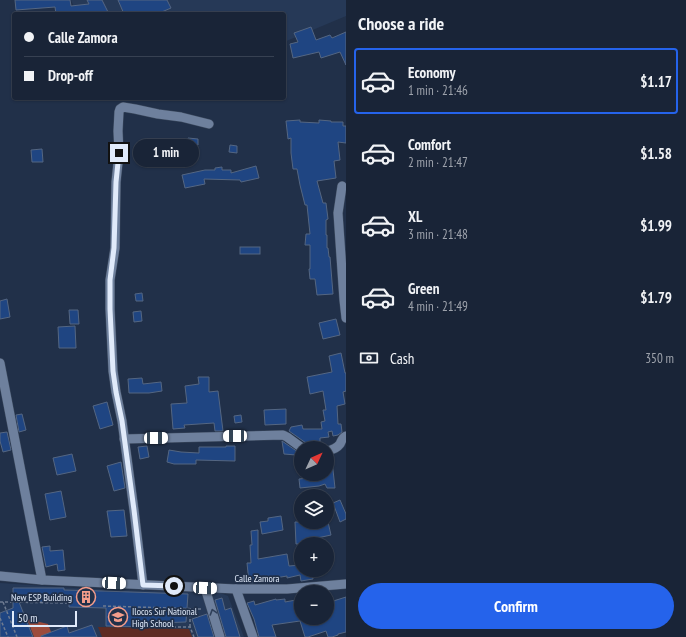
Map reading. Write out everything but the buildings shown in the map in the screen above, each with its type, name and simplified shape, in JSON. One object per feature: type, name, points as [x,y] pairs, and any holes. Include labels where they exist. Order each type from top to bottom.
[{"type":"street","points":[[143,585],[122,421],[113,371],[110,280],[114,248],[116,182],[119,153],[119,112],[123,107],[181,117],[209,124]]},
{"type":"street","points":[[342,186],[338,213],[346,318]]},
{"type":"street","points":[[0,362],[42,580]]},
{"type":"street","points":[[124,439],[283,436],[294,442]]},
{"type":"street","points":[[334,449],[340,445],[342,439],[346,436]]},
{"type":"street","name":"Calle Zamora","points":[[0,576],[42,580],[236,589],[287,589],[346,584]]},
{"type":"street","points":[[205,588],[220,637]]},
{"type":"street","points":[[236,589],[253,637]]},
{"type":"path","points":[[0,602],[68,603]]},
{"type":"path","points":[[3,602],[17,637]]},
{"type":"path","points":[[103,606],[212,610]]},
{"type":"path","points":[[190,608],[190,628],[194,637]]},
{"type":"path","points":[[0,618],[8,637]]},
{"type":"path","points":[[168,627],[190,628]]},
{"type":"shaded area","points":[[71,0],[346,0],[346,16],[286,41],[286,12],[76,12]]},
{"type":"shaded area","name":"Ilocos Sur National High School","points":[[0,583],[89,589],[220,593],[228,596],[244,637],[0,637]]},
{"type":"shaded area","points":[[27,619],[48,624],[53,637],[34,637]]},
{"type":"shaded area","points":[[98,627],[189,629],[192,637],[102,637]]},
{"type":"place","name":"New ESP Building","points":[[86,597]]},
{"type":"place","name":"Ilocos Sur National High School","points":[[118,617]]},
{"type":"route","points":[[119,153],[116,182],[114,248],[110,280],[113,371],[122,421],[143,585],[174,586]]}]
